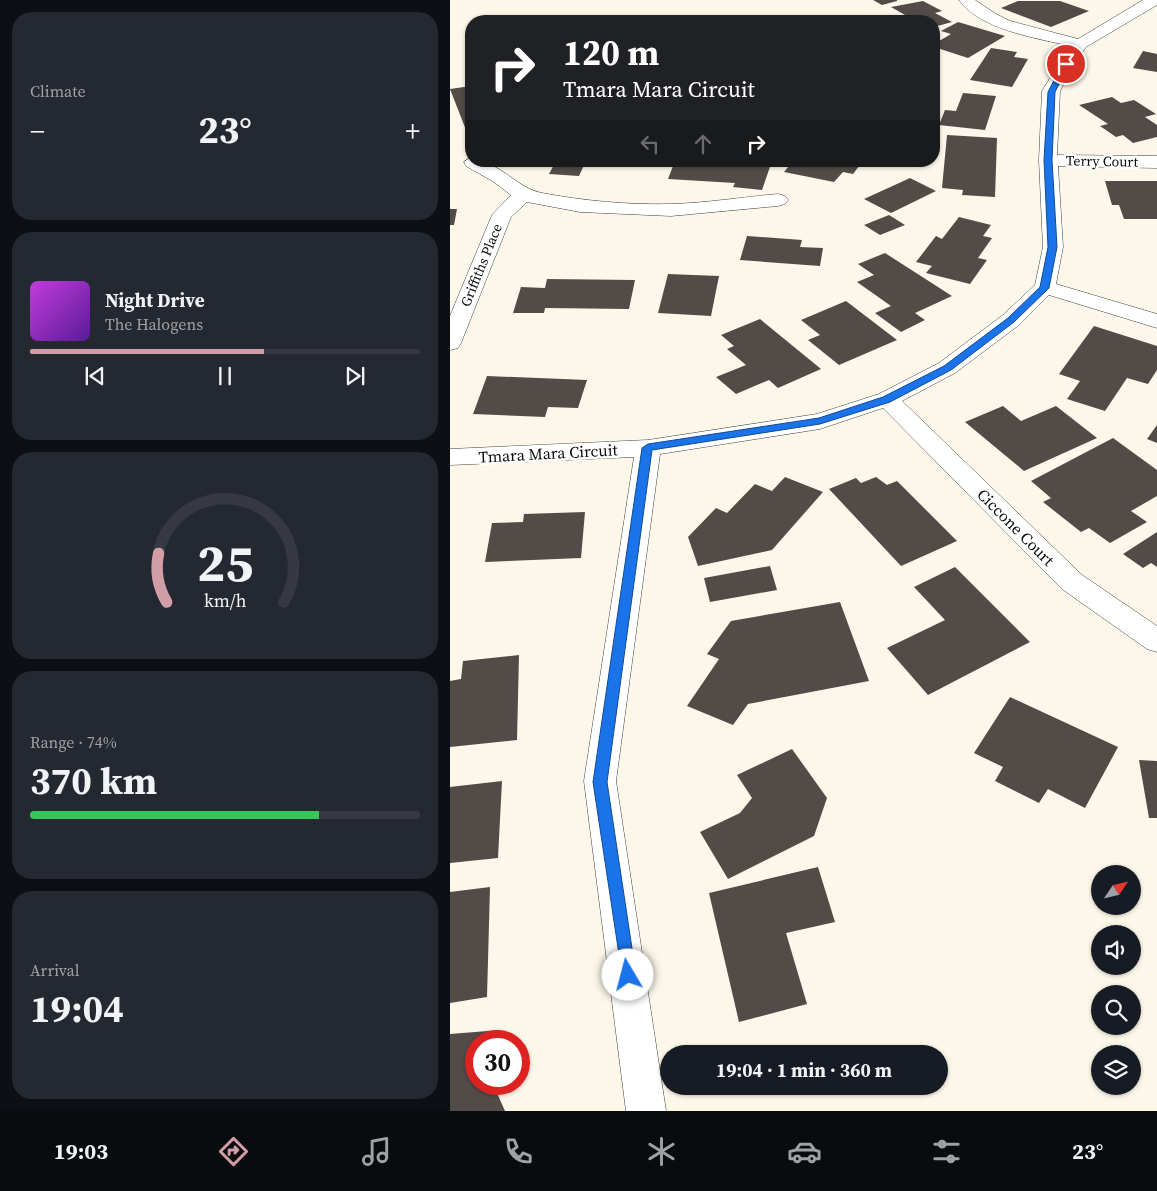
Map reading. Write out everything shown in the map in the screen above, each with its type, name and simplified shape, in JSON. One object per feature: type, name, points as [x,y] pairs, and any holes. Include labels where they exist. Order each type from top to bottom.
[{"type":"street","points":[[966,0],[995,20],[1080,44]]},
{"type":"street","points":[[1154,0],[1080,44],[1066,64],[1052,92],[1048,160],[1053,247],[1045,288],[1157,321]]},
{"type":"street","name":"Terry Court","points":[[1048,160],[1157,162]]},
{"type":"street","points":[[482,167],[501,178],[522,195],[580,206],[671,210],[778,200]]},
{"type":"street","name":"Griffiths Place","points":[[450,343],[502,215],[522,195]]},
{"type":"street","name":"Tmara Mara Circuit","points":[[450,458],[648,448],[820,421],[887,399],[948,368],[1011,320],[1045,288]]},
{"type":"street","name":"Ciccone Court","points":[[887,399],[1072,582],[1157,641]]},
{"type":"street","points":[[646,1111],[645,1092],[600,782],[648,448]]},
{"type":"building","points":[[873,0],[897,0],[897,1],[882,5]]},
{"type":"building","points":[[923,1],[942,11],[935,13],[939,15],[905,15],[891,7]]},
{"type":"building","points":[[1018,1],[1060,1],[1089,11],[1051,27],[1001,8]]},
{"type":"building","points":[[940,16],[952,22],[940,25]]},
{"type":"building","points":[[958,22],[1005,36],[968,58],[940,49],[940,40],[951,34],[941,31]]},
{"type":"building","points":[[991,48],[1017,52],[1014,57],[1028,59],[1012,87],[970,80]]},
{"type":"building","points":[[1143,51],[1157,54],[1157,72],[1133,68]]},
{"type":"building","points":[[465,87],[465,127],[450,89]]},
{"type":"building","points":[[963,93],[996,96],[985,130],[940,125],[945,110],[956,111]]},
{"type":"building","points":[[1112,97],[1121,103],[1134,100],[1156,114],[1145,117],[1157,125],[1157,137],[1133,143],[1123,135],[1116,137],[1100,126],[1108,124],[1079,105]]},
{"type":"building","points":[[947,135],[997,138],[995,197],[962,195],[963,190],[942,188]]},
{"type":"building","points":[[553,167],[583,167],[579,176],[549,174]]},
{"type":"building","points":[[673,167],[770,167],[762,190],[733,187],[735,183],[668,179]]},
{"type":"building","points":[[788,167],[858,167],[853,174],[843,172],[834,182],[784,172]]},
{"type":"building","points":[[910,178],[936,191],[891,213],[864,199]]},
{"type":"building","points":[[1105,181],[1157,181],[1157,219],[1124,219],[1119,205],[1112,205]]},
{"type":"building","points":[[450,209],[457,209],[454,225],[450,225]]},
{"type":"building","points":[[889,215],[905,225],[880,235],[864,225]]},
{"type":"building","points":[[959,217],[991,225],[983,236],[992,238],[978,258],[987,260],[970,284],[926,273],[932,266],[916,262],[936,236],[942,239]]},
{"type":"building","points":[[747,236],[802,240],[800,247],[823,248],[820,266],[740,260]]},
{"type":"building","points":[[885,253],[952,296],[915,313],[925,320],[901,332],[875,313],[891,306],[857,282],[874,275],[858,264]]},
{"type":"building","points":[[668,274],[719,276],[711,316],[658,313]]},
{"type":"building","points":[[547,279],[635,280],[629,309],[545,308],[544,313],[513,313],[521,287],[545,288]]},
{"type":"building","points":[[846,301],[897,340],[839,365],[808,340],[820,335],[801,320]]},
{"type":"building","points":[[760,319],[821,369],[778,388],[769,380],[736,394],[716,377],[746,365],[727,349],[734,346],[721,335]]},
{"type":"building","points":[[1094,326],[1157,346],[1157,370],[1148,384],[1127,378],[1105,411],[1067,399],[1080,381],[1059,374]]},
{"type":"building","points":[[487,376],[587,380],[578,408],[548,407],[545,417],[473,414]]},
{"type":"building","points":[[1003,406],[1021,421],[1056,406],[1097,438],[1024,471],[965,422]]},
{"type":"building","points":[[1157,425],[1157,443],[1147,439]]},
{"type":"building","points":[[1113,438],[1157,470],[1157,496],[1131,511],[1147,522],[1110,543],[1089,528],[1081,532],[1043,502],[1051,498],[1031,481]]},
{"type":"building","points":[[785,477],[823,492],[772,550],[698,566],[688,537],[716,508],[727,513],[755,484],[772,491]]},
{"type":"building","points":[[876,477],[887,485],[897,481],[957,541],[901,566],[829,489],[856,478],[861,483]]},
{"type":"building","points":[[585,512],[581,558],[485,562],[492,523],[523,522],[524,514]]},
{"type":"building","points":[[1157,532],[1157,567],[1151,563],[1143,568],[1123,554]]},
{"type":"building","points":[[770,566],[777,590],[710,602],[704,578]]},
{"type":"building","points":[[955,567],[1030,642],[928,695],[887,648],[945,620],[914,587]]},
{"type":"building","points":[[840,602],[869,681],[748,704],[733,725],[687,706],[719,659],[707,654],[731,621]]},
{"type":"building","points":[[519,655],[517,740],[450,747],[450,681],[461,679],[463,661]]},
{"type":"building","points":[[1010,697],[1118,747],[1085,808],[1048,789],[1039,803],[995,781],[1003,767],[974,753]]},
{"type":"building","points":[[792,749],[827,798],[814,836],[728,879],[700,832],[740,813],[752,798],[737,775]]},
{"type":"building","points":[[1139,760],[1157,761],[1157,818],[1149,818]]},
{"type":"building","points":[[502,781],[498,858],[450,863],[450,787]]},
{"type":"building","points":[[818,867],[835,922],[786,933],[807,1004],[739,1022],[709,893]]},
{"type":"building","points":[[490,887],[487,997],[450,1003],[450,892]]},
{"type":"building","points":[[465,1033],[465,1095],[498,1095],[505,1111],[450,1111],[450,1034]]},
{"type":"route","points":[[628,975],[600,782],[648,448],[820,421],[887,399],[948,368],[1011,320],[1045,288],[1053,247],[1048,160],[1052,92],[1066,64]]}]
